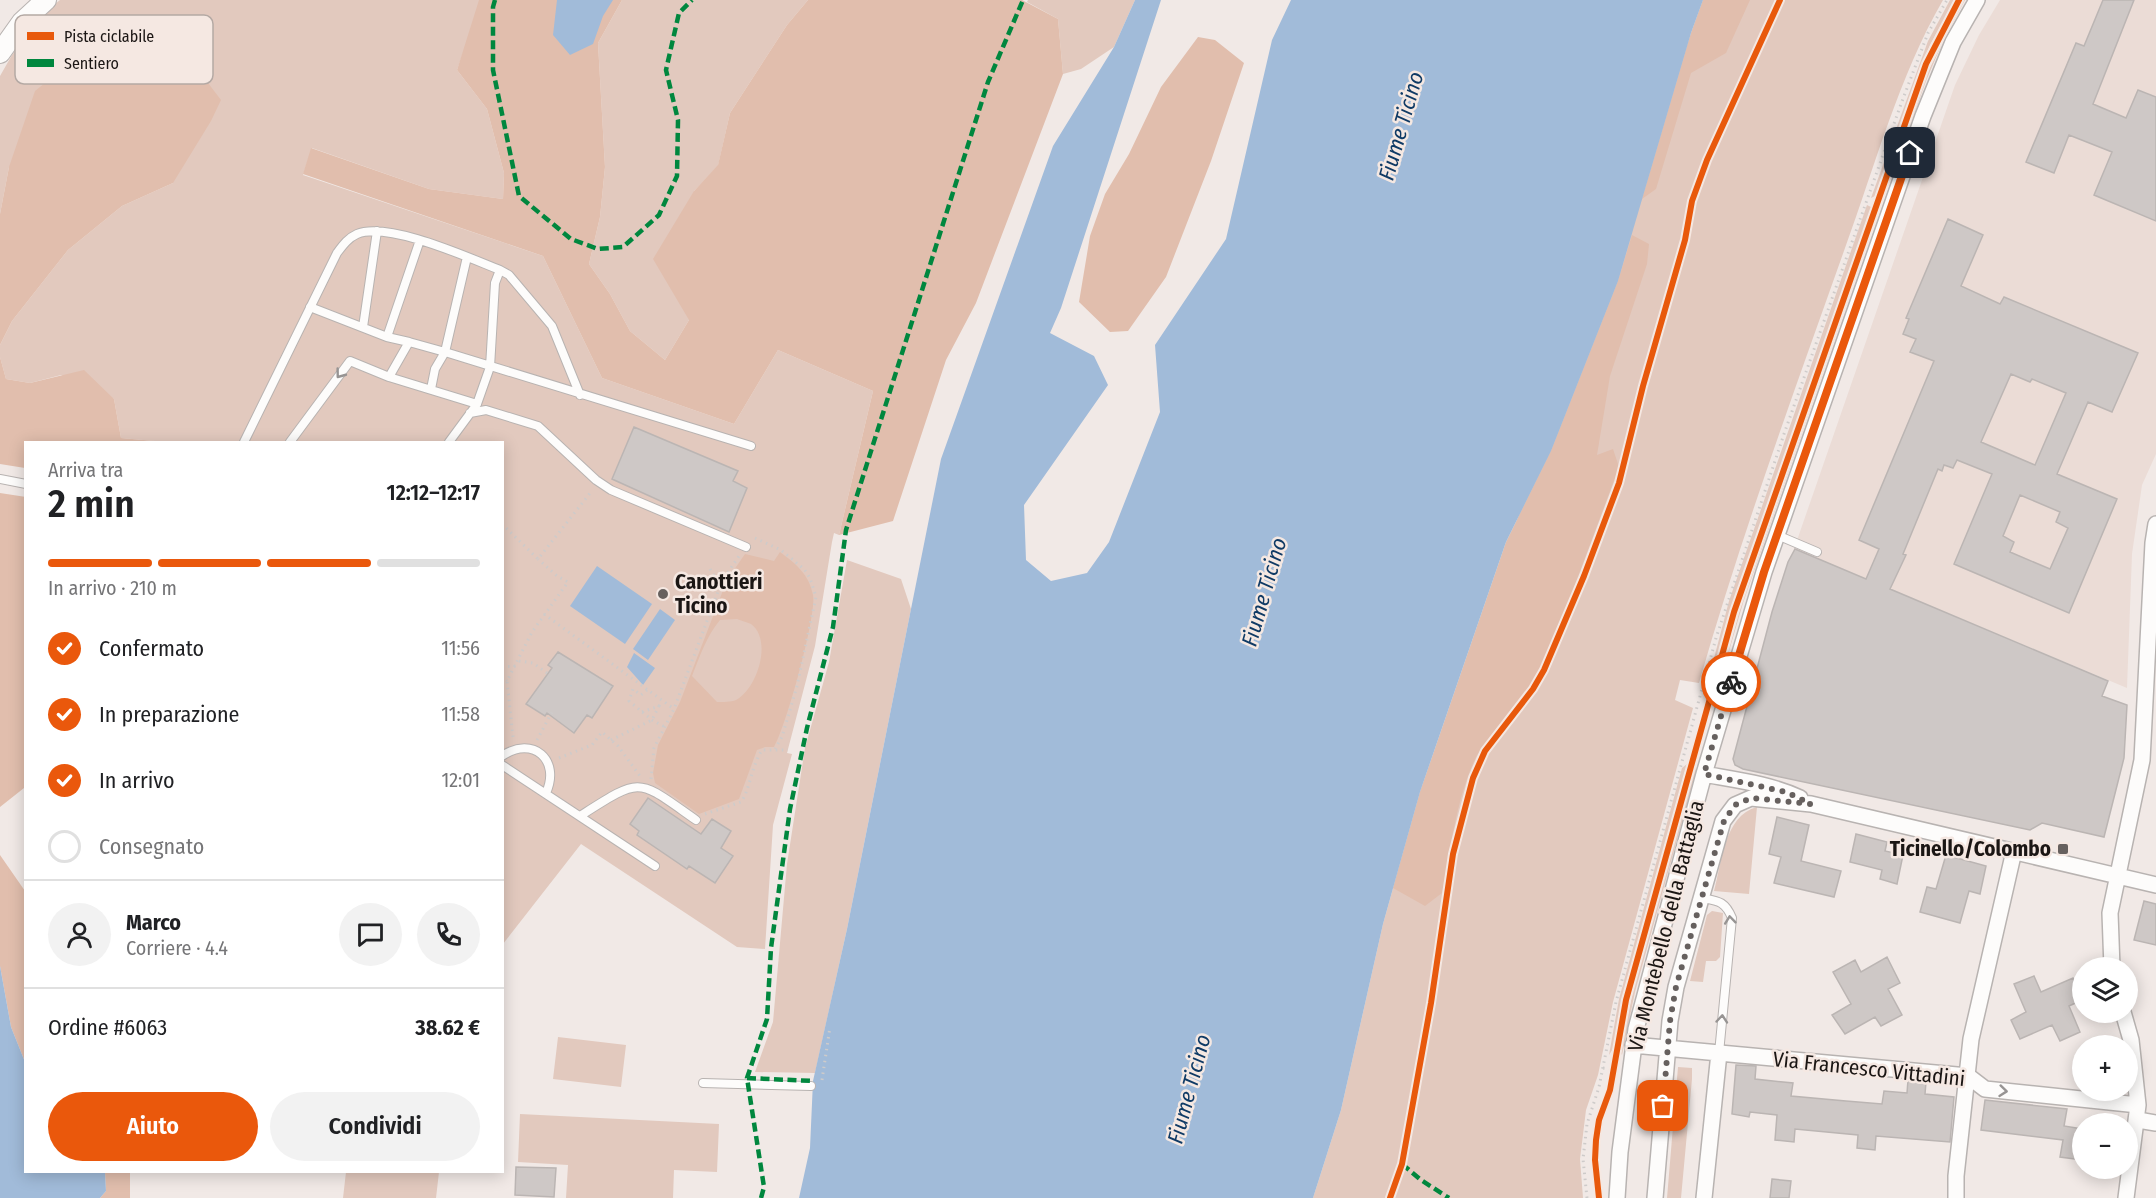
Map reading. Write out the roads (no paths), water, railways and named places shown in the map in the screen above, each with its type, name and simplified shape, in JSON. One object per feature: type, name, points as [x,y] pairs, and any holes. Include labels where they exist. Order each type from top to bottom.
[{"type":"street","points":[[30,15],[46,0]]},
{"type":"street","name":"Via Montebello della Battaglia","points":[[1617,1198],[1620,1152],[1633,1046],[1706,768],[1746,629],[1938,78],[1953,42],[1977,0]]},
{"type":"street","points":[[0,53],[15,32]]},
{"type":"street","points":[[2112,957],[2110,913],[2142,760],[2152,554],[2156,524]]},
{"type":"street","points":[[1706,768],[1786,792],[1811,804],[2156,885]]},
{"type":"street","name":"Via Montebello della Battaglia","points":[[1655,1198],[1667,1049],[1676,987],[1724,821],[1735,805],[1751,798],[1811,804]]},
{"type":"street","points":[[1956,1198],[1956,1176],[1971,1039],[2014,851]]},
{"type":"street","points":[[2126,1023],[2131,1040],[2138,1113]]},
{"type":"street","name":"Via Francesco Vittadini","points":[[1633,1046],[1968,1076],[1985,1089],[2138,1113],[2156,1123]]},
{"type":"street","name":"Via Montebello della Battaglia","points":[[1704,1198],[1719,1053]]},
{"type":"street","points":[[2127,1198],[2129,1179]]},
{"type":"lane","points":[[363,327],[377,231]]},
{"type":"lane","points":[[244,441],[337,252],[356,234],[377,231],[420,240],[509,275],[552,326],[580,395]]},
{"type":"lane","points":[[387,337],[420,240]]},
{"type":"lane","points":[[431,389],[435,369],[445,352],[467,257]]},
{"type":"lane","points":[[450,441],[477,404],[490,367],[495,283],[500,270]]},
{"type":"lane","points":[[309,308],[387,337],[445,352],[751,446]]},
{"type":"lane","points":[[389,377],[409,342]]},
{"type":"lane","points":[[291,441],[350,361],[389,377],[477,404]]},
{"type":"lane","points":[[470,413],[486,410],[538,426],[599,482],[611,490],[746,547]]},
{"type":"lane","points":[[0,479],[24,484]]},
{"type":"lane","points":[[1777,535],[1817,552]]},
{"type":"lane","points":[[504,755],[514,749],[535,750],[549,763],[552,772],[546,793]]},
{"type":"lane","points":[[504,766],[655,866]]},
{"type":"lane","points":[[580,816],[631,786],[649,788],[696,820]]},
{"type":"lane","name":"Via Montebello della Battaglia","points":[[1702,898],[1727,907],[1732,918],[1719,1053]]},
{"type":"lane","points":[[703,1083],[811,1086]]},
{"type":"water","points":[[557,0],[613,0],[603,16],[593,44],[570,55],[553,35]]},
{"type":"water","name":"Fiume Ticino","points":[[1135,0],[1161,0],[1061,308],[1050,333],[1094,356],[1108,385],[1024,505],[1026,560],[1051,581],[1087,573],[1109,542],[1160,412],[1155,345],[1226,239],[1272,40],[1291,0],[1703,0],[1691,33],[1618,281],[1551,451],[1506,542],[1420,792],[1383,924],[1341,1110],[1313,1198],[799,1198],[810,1148],[813,1081],[847,929],[941,459],[1053,146],[1114,47]]},
{"type":"water","points":[[597,566],[652,604],[625,644],[570,606]]},
{"type":"water","points":[[660,609],[675,620],[648,660],[633,649]]},
{"type":"water","points":[[634,653],[655,668],[643,685],[627,667]]},
{"type":"water","points":[[0,966],[11,1027],[24,1060],[24,1173],[105,1173],[106,1191],[100,1198],[0,1198]]},
{"type":"place","name":"Canottieri Ticino","points":[[663,594]]},
{"type":"place","name":"Ticinello/Colombo","points":[[2063,849]]}]
